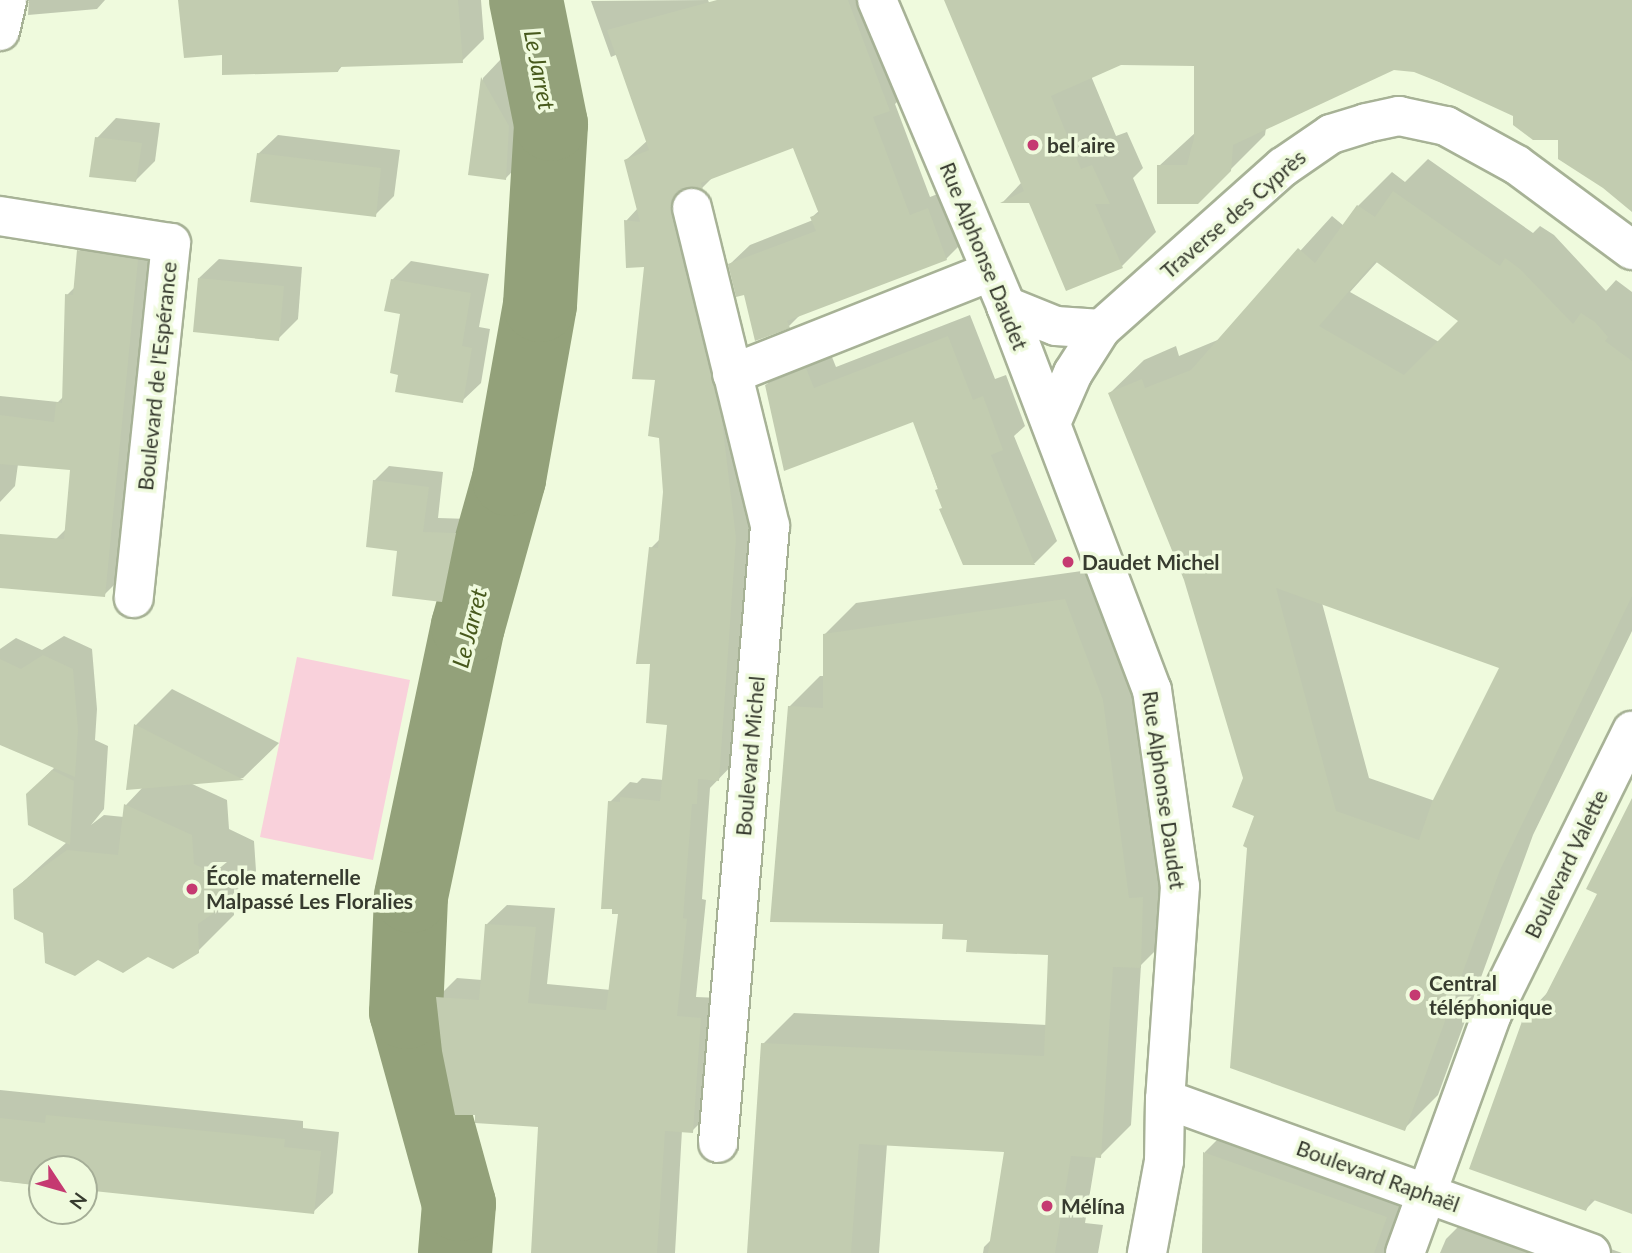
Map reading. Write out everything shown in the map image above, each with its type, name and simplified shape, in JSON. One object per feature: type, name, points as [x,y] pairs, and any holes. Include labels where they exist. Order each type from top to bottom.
[{"type":"street","points":[[0,31],[7,0]]},
{"type":"street","name":"Rue Alphonse Daudet","points":[[877,0],[1006,306],[1154,702],[1180,886],[1165,1099],[1164,1161],[1147,1253]]},
{"type":"street","name":"Traverse des Cyprès","points":[[1051,423],[1073,373],[1101,329],[1283,167],[1331,134],[1399,116],[1446,126],[1517,165],[1632,250]]},
{"type":"street","name":"Boulevard Michel","points":[[692,208],[770,526],[718,1143]]},
{"type":"street","name":"Boulevard de l'Espérance","points":[[0,216],[171,243],[134,598]]},
{"type":"street","points":[[732,374],[990,272]]},
{"type":"street","points":[[1006,306],[1056,326],[1101,329]]},
{"type":"street","name":"Boulevard Valette","points":[[1405,1253],[1492,1014],[1632,731]]},
{"type":"street","name":"Boulevard Raphaël","points":[[1165,1099],[1591,1253]]},
{"type":"shaded area","points":[[297,657],[410,680],[373,860],[260,837]]},
{"type":"building","points":[[178,0],[458,0],[463,63],[339,67],[338,72],[222,75],[222,55],[184,58]]},
{"type":"building","points":[[717,0],[848,0],[890,111],[873,117],[910,215],[928,208],[947,260],[787,321],[790,328],[755,341],[744,295],[736,297],[728,264],[816,231],[810,217],[819,214],[793,148],[701,183],[703,190],[686,187],[676,193],[671,201],[671,213],[722,421],[736,538],[719,781],[698,779],[697,804],[692,804],[683,918],[687,919],[677,1016],[701,1018],[693,1133],[665,1131],[657,1253],[531,1253],[538,1127],[475,1123],[475,1115],[455,1115],[442,1051],[436,997],[479,1000],[485,924],[536,927],[528,1003],[606,1010],[618,914],[612,914],[612,909],[601,909],[608,801],[620,802],[620,797],[660,801],[667,725],[646,723],[650,664],[636,664],[649,547],[658,548],[663,492],[659,438],[648,436],[655,380],[632,379],[644,267],[626,268],[624,220],[640,222],[624,160],[649,150],[607,30]]},
{"type":"building","points":[[944,0],[1632,0],[1632,212],[1603,188],[1558,159],[1558,140],[1533,140],[1513,125],[1513,116],[1414,72],[1394,70],[1233,145],[1231,171],[1198,204],[1157,204],[1157,165],[1187,165],[1194,138],[1194,66],[1121,65],[1051,96],[1081,169],[1092,165],[1110,204],[1095,204],[1123,268],[1066,291],[1029,203],[1000,203],[1024,191]]},
{"type":"building","points":[[481,77],[509,126],[506,180],[468,175]]},
{"type":"building","points":[[95,137],[142,143],[136,182],[89,177]]},
{"type":"building","points":[[257,153],[381,168],[376,217],[250,202]]},
{"type":"building","points":[[1393,191],[1500,266],[1505,258],[1520,269],[1573,324],[1581,313],[1595,322],[1608,337],[1605,341],[1632,361],[1632,596],[1500,870],[1405,1131],[1230,1068],[1247,848],[1243,846],[1254,816],[1232,807],[1243,778],[1184,580],[1108,393],[1142,379],[1145,388],[1191,370],[1298,248],[1315,263],[1357,205],[1375,217]],"holes":[[[1375,261],[1458,321],[1404,375],[1319,326]],[[1276,588],[1499,668],[1432,802],[1419,840],[1336,811]]]},
{"type":"building","points":[[77,250],[138,260],[105,597],[0,588],[0,534],[64,539],[70,470],[0,464],[0,415],[54,422],[56,402],[62,403],[65,294],[73,295]]},
{"type":"building","points":[[198,278],[284,286],[279,341],[193,332]]},
{"type":"building","points":[[391,279],[471,293],[462,346],[472,348],[463,403],[395,392],[398,375],[390,373],[400,314],[384,311]]},
{"type":"building","points":[[948,336],[973,400],[983,396],[1003,450],[991,455],[1035,565],[963,565],[939,509],[942,508],[935,490],[938,489],[913,422],[784,471],[765,385],[806,368],[814,388]]},
{"type":"building","points":[[373,480],[429,487],[423,532],[456,533],[442,602],[392,596],[397,551],[366,547]]},
{"type":"building","points":[[1065,599],[1103,700],[1129,898],[1143,897],[1141,968],[1113,967],[1101,1158],[1071,1156],[1055,1253],[988,1253],[1004,1152],[859,1144],[851,1253],[747,1253],[761,1043],[1044,1056],[1048,955],[966,952],[967,940],[942,939],[943,924],[770,922],[788,706],[823,708],[823,634]]},
{"type":"building","points":[[43,655],[73,669],[78,730],[75,777],[0,745],[0,659],[21,669]]},
{"type":"building","points":[[134,724],[244,780],[126,790]]},
{"type":"building","points":[[52,770],[74,781],[70,845],[28,825],[26,794]]},
{"type":"building","points":[[1632,798],[1632,1214],[1591,1199],[1586,1211],[1469,1169],[1525,1013],[1535,1016],[1597,894],[1586,889]]},
{"type":"building","points":[[124,804],[192,835],[194,864],[219,876],[221,908],[198,924],[199,953],[173,969],[148,957],[123,973],[98,960],[75,976],[45,963],[43,933],[14,919],[13,889],[67,850],[118,855]]},
{"type":"building","points":[[46,1115],[285,1139],[284,1147],[321,1151],[314,1214],[98,1191],[98,1155],[28,1155],[28,1184],[0,1181],[0,1118],[45,1123]]},
{"type":"building","points":[[1203,1152],[1387,1217],[1374,1253],[1202,1253]]},
{"type":"waterway","name":"Le Jarret","points":[[455,1253],[459,1204],[406,1012],[411,896],[468,626],[509,479],[540,305],[551,124],[526,0]]},
{"type":"place","name":"bel aire","points":[[1033,145]]},
{"type":"place","name":"Daudet Michel","points":[[1068,562]]},
{"type":"place","name":"École maternelle Malpassé Les Floralies","points":[[192,889]]},
{"type":"place","name":"Central téléphonique","points":[[1415,995]]},
{"type":"place","name":"Mélína","points":[[1047,1206]]}]
